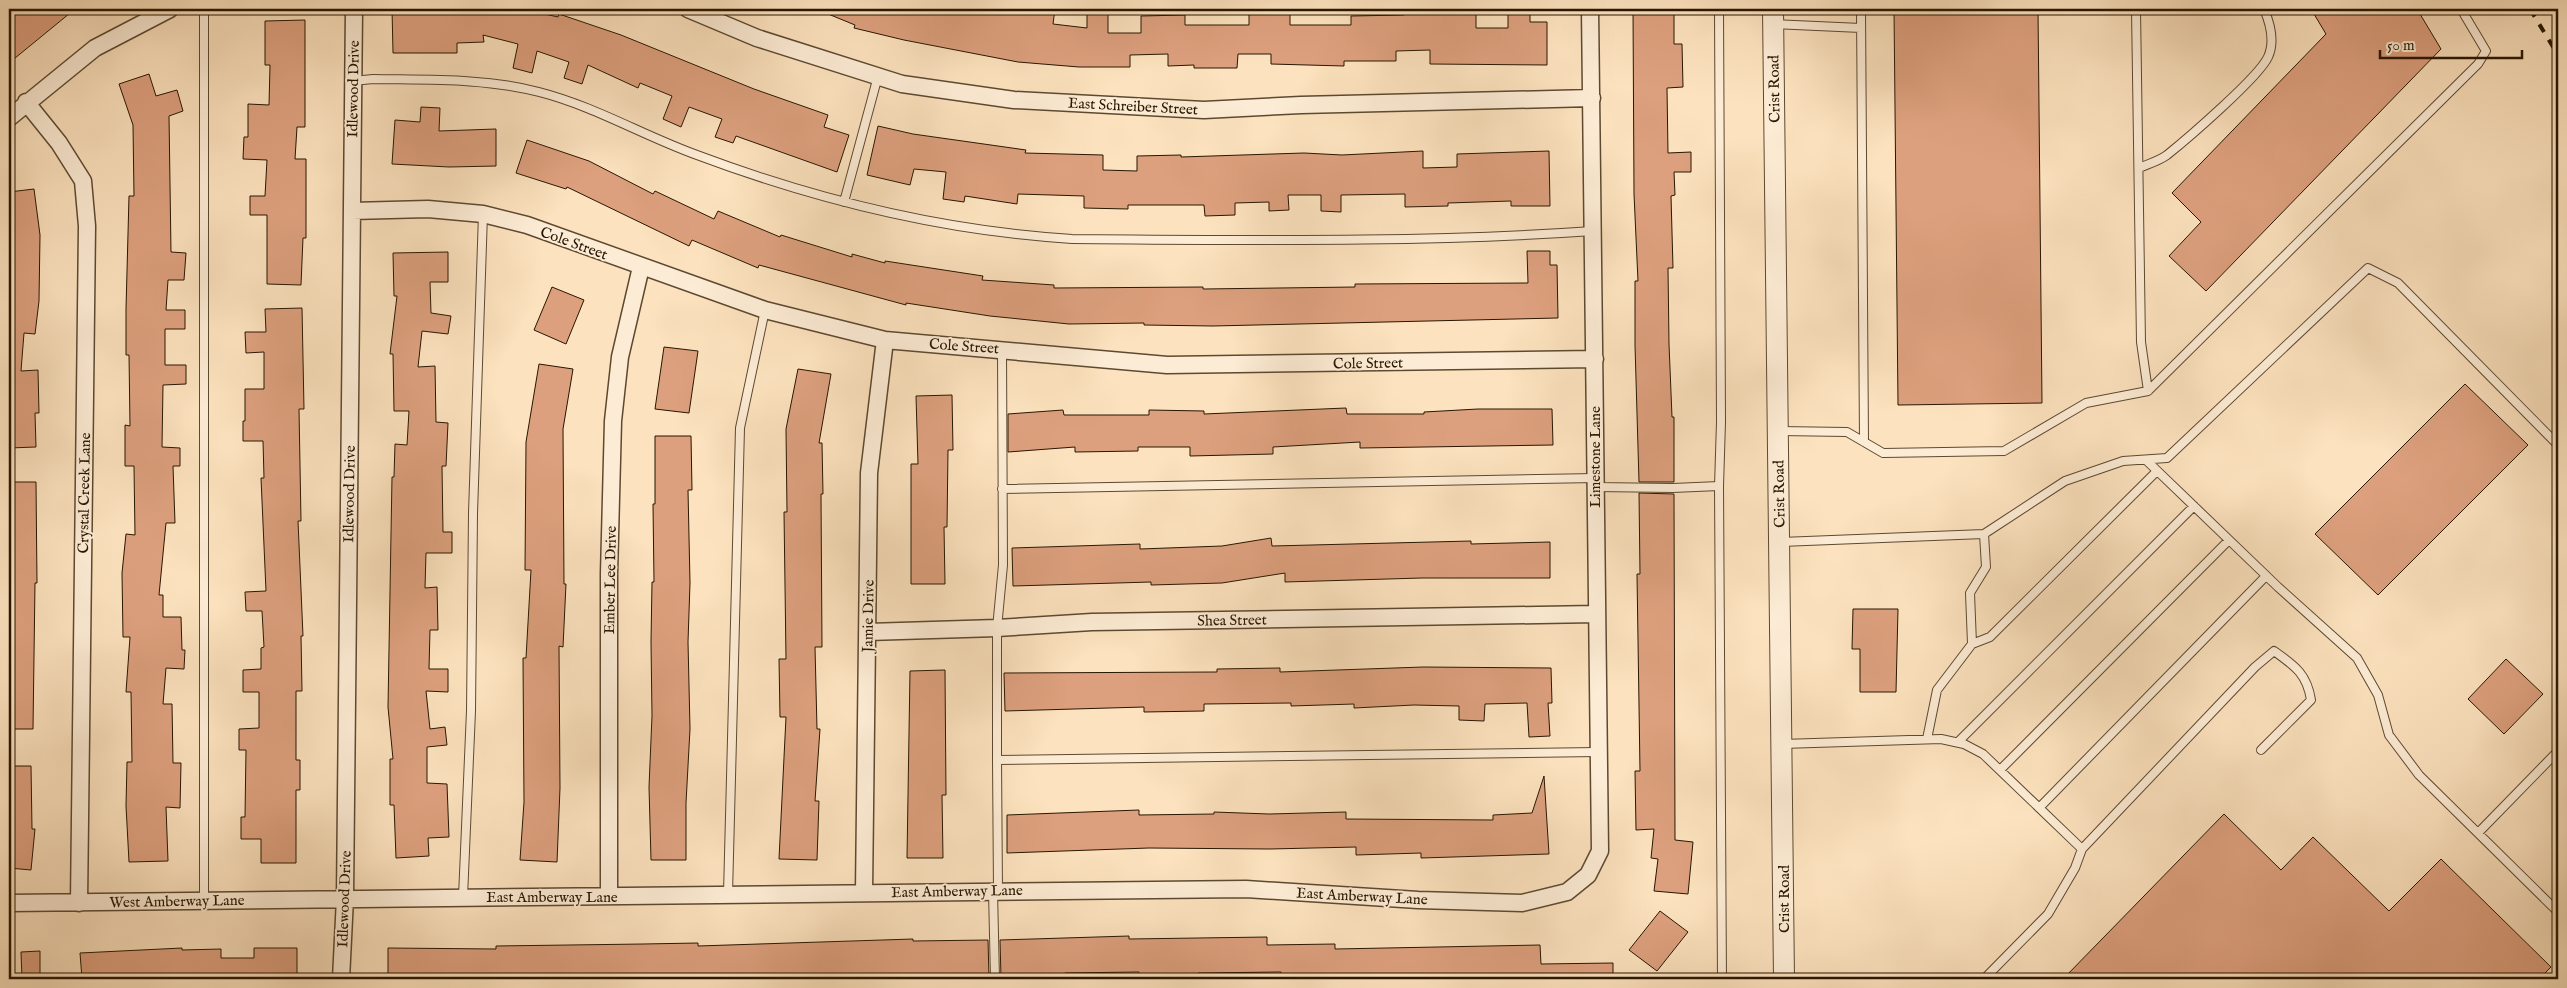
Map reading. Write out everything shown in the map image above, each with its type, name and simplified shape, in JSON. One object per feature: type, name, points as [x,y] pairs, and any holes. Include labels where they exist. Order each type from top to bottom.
[{"type":"street","points":[[9,118],[26,102],[95,48],[170,9]]},
{"type":"street","name":"Idlewood Drive","points":[[341,979],[345,898],[354,9]]},
{"type":"street","name":"East Schreiber Street","points":[[688,9],[757,38],[902,84],[1014,100],[1204,110],[1301,105],[1592,98]]},
{"type":"street","name":"Limestone Lane","points":[[1567,892],[1588,875],[1600,851],[1597,752],[1595,359],[1590,9]]},
{"type":"street","name":"Crist Road","points":[[1773,16],[1784,979]]},
{"type":"street","name":"Crystal Creek Lane","points":[[26,102],[59,144],[83,180],[86,226],[79,903]]},
{"type":"street","name":"Cole Street","points":[[352,211],[428,209],[483,214],[527,225],[765,310],[885,340],[1002,349],[1167,366],[1595,359]]},
{"type":"street","name":"Ember Lee Drive","points":[[609,896],[609,574],[613,422],[620,357],[641,267]]},
{"type":"street","name":"Jamie Drive","points":[[864,892],[869,473],[885,340]]},
{"type":"street","name":"Shea Street","points":[[868,632],[997,628],[1092,622],[1596,614]]},
{"type":"street","name":"East Amberway Lane","points":[[345,898],[1246,888],[1409,899],[1522,903],[1567,892]]},
{"type":"street","name":"West Amberway Lane","points":[[9,903],[345,898]]},
{"type":"lane","points":[[204,9],[204,901]]},
{"type":"lane","points":[[1719,9],[1722,979]]},
{"type":"lane","points":[[1861,9],[1864,442]]},
{"type":"lane","points":[[2136,9],[2141,342],[2148,391]]},
{"type":"lane","points":[[2139,168],[2165,157],[2250,80],[2268,57],[2271,41],[2270,22],[2264,9]]},
{"type":"lane","points":[[1778,431],[1847,432],[1883,453],[2004,451],[2086,403],[2148,391],[2478,64],[2486,51],[2461,9]]},
{"type":"lane","points":[[1773,16],[1861,28]]},
{"type":"lane","points":[[844,202],[878,76]]},
{"type":"lane","points":[[353,81],[382,79],[486,83],[540,92],[695,155],[782,186],[874,210],[1018,235],[1072,239],[1360,239],[1523,236],[1593,231]]},
{"type":"lane","points":[[463,897],[471,711],[473,513],[483,214]]},
{"type":"lane","points":[[1780,542],[1984,534],[2065,481],[2123,461],[2168,458],[2368,268],[2398,283],[2558,445]]},
{"type":"lane","points":[[728,894],[740,428],[765,310]]},
{"type":"lane","points":[[995,979],[997,628],[1002,565],[1002,349]]},
{"type":"lane","points":[[2146,460],[2266,576],[2357,658],[2378,695],[2389,734],[2419,775],[2558,912]]},
{"type":"lane","points":[[1928,739],[1937,690],[1972,644],[1990,637],[2158,471]]},
{"type":"lane","points":[[1002,488],[1596,482],[1673,488],[1719,486]]},
{"type":"lane","points":[[1958,742],[2194,506]]},
{"type":"lane","points":[[1972,644],[1970,593],[1986,567],[1984,534]]},
{"type":"lane","points":[[2000,770],[2229,540]]},
{"type":"lane","points":[[2040,808],[2266,576]]},
{"type":"lane","points":[[1984,979],[2048,914],[2075,868],[2082,849],[2242,681],[2274,651],[2294,666],[2308,682],[2311,700],[2262,750]]},
{"type":"lane","points":[[1782,744],[1941,738],[1958,742],[1983,754],[2082,849]]},
{"type":"lane","points":[[2478,833],[2558,751]]},
{"type":"lane","points":[[997,760],[1597,752]]},
{"type":"building","points":[[14,9],[75,9],[9,63],[9,13]]},
{"type":"building","points":[[392,9],[523,9],[558,17],[559,14],[621,35],[754,89],[828,115],[824,127],[849,135],[837,172],[736,136],[733,143],[715,137],[722,119],[689,107],[681,127],[663,119],[672,96],[640,83],[638,88],[588,65],[582,84],[564,78],[569,62],[537,51],[532,73],[513,68],[518,44],[483,35],[484,42],[457,43],[457,53],[393,53]]},
{"type":"building","points":[[816,9],[1013,9],[1035,12],[1036,9],[1055,9],[1053,24],[1087,28],[1087,9],[1108,9],[1108,33],[1141,33],[1141,16],[1185,15],[1185,25],[1249,25],[1249,14],[1273,14],[1273,9],[1290,9],[1290,25],[1351,25],[1351,16],[1404,15],[1404,12],[1476,9],[1476,28],[1508,28],[1508,9],[1530,9],[1530,22],[1547,22],[1547,65],[1430,64],[1430,50],[1396,51],[1396,61],[1344,61],[1344,66],[1271,64],[1271,54],[1238,54],[1237,68],[1194,68],[1194,65],[1168,66],[1168,54],[1130,55],[1130,67],[1079,67],[1018,62],[904,40],[854,28],[855,25]]},
{"type":"building","points":[[1633,9],[1674,9],[1674,44],[1682,44],[1683,87],[1667,88],[1668,153],[1691,152],[1691,172],[1674,172],[1675,195],[1671,196],[1673,268],[1668,268],[1669,344],[1672,417],[1674,417],[1674,482],[1639,482],[1635,345],[1635,281],[1638,281],[1634,194]]},
{"type":"building","points":[[1894,9],[2038,9],[2042,403],[1898,405]]},
{"type":"building","points":[[2311,9],[2417,9],[2441,49],[2206,291],[2169,256],[2201,222],[2172,193],[2326,34]]},
{"type":"building","points":[[305,20],[305,127],[297,127],[295,159],[306,159],[306,238],[303,238],[301,285],[267,284],[267,215],[250,215],[250,196],[265,196],[267,160],[243,159],[244,137],[248,137],[248,104],[269,105],[270,65],[265,65],[265,21]]},
{"type":"building","points":[[149,74],[156,96],[177,90],[183,111],[169,116],[171,252],[186,253],[184,280],[168,280],[166,310],[185,310],[185,329],[165,329],[165,365],[186,365],[186,384],[163,385],[162,447],[180,448],[180,466],[173,466],[175,523],[166,523],[159,595],[163,595],[163,617],[181,617],[182,650],[185,650],[184,669],[166,668],[163,704],[172,704],[173,763],[181,763],[180,808],[166,807],[168,861],[129,862],[126,806],[127,762],[132,762],[131,692],[126,692],[130,637],[123,637],[122,573],[126,534],[135,535],[134,466],[125,466],[125,425],[130,426],[129,355],[126,355],[129,196],[134,196],[133,125],[119,84]]},
{"type":"building","points":[[421,107],[440,108],[439,131],[496,129],[496,166],[449,167],[392,164],[395,120],[420,122]]},
{"type":"building","points":[[878,126],[913,134],[1026,150],[1025,153],[1103,155],[1103,170],[1137,171],[1137,156],[1181,155],[1181,157],[1304,153],[1342,155],[1423,151],[1423,168],[1457,167],[1457,154],[1549,151],[1550,206],[1511,206],[1511,201],[1448,203],[1448,206],[1405,207],[1405,194],[1341,195],[1341,212],[1321,211],[1321,195],[1288,195],[1289,210],[1269,211],[1269,202],[1235,203],[1235,215],[1205,216],[1204,205],[1128,205],[1128,209],[1084,208],[1084,196],[1018,194],[1017,204],[965,196],[964,202],[943,199],[946,172],[914,169],[910,185],[867,175]]},
{"type":"building","points":[[527,140],[589,161],[653,194],[655,191],[714,219],[718,211],[780,237],[781,235],[852,257],[852,254],[885,263],[885,261],[983,276],[982,280],[1054,285],[1054,288],[1203,287],[1203,289],[1355,287],[1355,284],[1528,283],[1527,251],[1550,251],[1550,265],[1557,265],[1558,318],[1213,326],[1144,325],[1144,323],[1069,324],[990,316],[906,303],[906,305],[759,265],[758,268],[692,240],[689,246],[567,187],[566,189],[516,173]]},
{"type":"building","points":[[34,189],[40,235],[39,301],[35,334],[24,333],[21,371],[38,370],[39,413],[35,413],[36,447],[9,448],[9,192]]},
{"type":"building","points":[[448,252],[448,282],[430,282],[431,313],[451,316],[448,334],[422,331],[418,367],[435,366],[436,422],[448,423],[446,466],[442,466],[443,532],[452,532],[452,553],[426,553],[425,588],[437,587],[438,630],[430,630],[429,669],[448,669],[448,692],[426,691],[430,729],[445,727],[447,745],[427,747],[427,783],[447,784],[449,837],[428,838],[429,856],[396,858],[394,805],[390,805],[390,759],[393,759],[388,707],[392,477],[394,477],[395,444],[407,445],[409,411],[394,411],[393,354],[390,354],[397,296],[394,296],[393,253]]},
{"type":"building","points":[[552,287],[584,300],[566,344],[534,330]]},
{"type":"building","points":[[302,308],[304,409],[299,409],[301,521],[298,521],[303,636],[301,636],[302,691],[296,691],[296,760],[300,760],[300,790],[296,790],[296,863],[261,863],[261,839],[241,839],[241,817],[245,817],[246,750],[239,750],[239,729],[259,728],[259,692],[243,692],[243,670],[261,669],[261,648],[264,647],[262,611],[246,611],[245,592],[266,591],[261,478],[264,478],[263,441],[243,441],[245,389],[264,389],[264,352],[246,353],[245,332],[266,332],[265,309]]},
{"type":"building","points":[[664,347],[698,351],[689,413],[655,409]]},
{"type":"building","points":[[539,364],[573,369],[563,429],[564,584],[566,584],[563,647],[559,646],[560,788],[557,862],[520,860],[524,802],[523,658],[526,658],[531,570],[525,570],[526,442]]},
{"type":"building","points":[[798,369],[831,374],[819,443],[822,443],[823,494],[821,494],[822,647],[815,647],[817,729],[820,729],[815,801],[819,801],[817,860],[779,859],[786,717],[780,717],[779,659],[786,659],[784,512],[787,512],[786,429]]},
{"type":"building","points":[[2465,384],[2528,445],[2378,595],[2315,534]]},
{"type":"building","points":[[952,395],[953,450],[948,450],[947,527],[944,527],[945,584],[911,584],[911,464],[918,464],[916,396]]},
{"type":"building","points":[[1346,408],[1347,414],[1424,414],[1424,412],[1478,409],[1552,409],[1553,445],[1360,448],[1360,442],[1273,447],[1273,454],[1190,456],[1190,447],[1138,447],[1138,451],[1075,452],[1075,447],[1008,452],[1008,414],[1063,410],[1064,415],[1149,415],[1149,410],[1204,411],[1204,414]]},
{"type":"building","points":[[655,436],[691,436],[692,490],[688,490],[690,729],[686,803],[686,860],[651,860],[649,787],[652,716],[651,642],[652,582],[654,582],[653,504],[655,504]]},
{"type":"building","points":[[9,482],[36,482],[37,583],[35,583],[33,729],[9,729]]},
{"type":"building","points":[[1639,493],[1674,494],[1675,840],[1693,842],[1688,894],[1654,891],[1658,859],[1651,858],[1654,829],[1636,830],[1635,771],[1640,771],[1637,574],[1640,574]]},
{"type":"building","points":[[1271,538],[1272,546],[1471,541],[1471,544],[1550,542],[1550,578],[1422,578],[1285,582],[1285,573],[1222,583],[1151,585],[1151,582],[1013,586],[1012,548],[1140,544],[1140,549],[1222,546]]},
{"type":"building","points":[[1853,609],[1898,609],[1896,692],[1860,692],[1860,649],[1852,649]]},
{"type":"building","points":[[2506,659],[2543,694],[2504,734],[2468,699]]},
{"type":"building","points":[[1423,667],[1551,668],[1552,703],[1548,703],[1550,736],[1529,737],[1527,703],[1485,704],[1484,721],[1459,720],[1459,706],[1414,705],[1354,708],[1354,704],[1291,706],[1291,703],[1204,704],[1204,711],[1144,712],[1144,707],[1005,711],[1004,673],[1217,672],[1217,669],[1280,668],[1280,672]]},
{"type":"building","points":[[945,670],[946,795],[942,795],[943,858],[907,858],[910,671]]},
{"type":"building","points":[[9,766],[31,766],[32,829],[35,829],[31,870],[9,868]]},
{"type":"building","points":[[1544,776],[1549,854],[1421,858],[1421,853],[1356,855],[1356,847],[1270,849],[1149,848],[1007,853],[1007,815],[1139,810],[1139,815],[1214,814],[1214,812],[1269,814],[1346,812],[1346,819],[1493,820],[1493,815],[1532,813]]},
{"type":"building","points":[[2224,814],[2281,870],[2313,837],[2389,911],[2441,859],[2551,967],[2539,979],[2063,979]]},
{"type":"building","points":[[1660,911],[1688,932],[1657,971],[1629,950]]},
{"type":"building","points":[[1129,936],[1129,939],[1267,937],[1267,945],[1335,944],[1335,949],[1540,945],[1541,964],[1613,963],[1613,979],[1281,979],[1281,972],[1198,973],[1198,977],[1138,977],[1139,972],[1065,973],[1065,978],[1001,978],[1000,940]]},
{"type":"building","points":[[913,939],[913,941],[988,940],[989,978],[923,979],[923,974],[841,975],[841,979],[388,979],[388,948],[496,949],[496,946],[698,943],[698,946]]},
{"type":"building","points":[[182,948],[182,950],[221,949],[221,958],[254,958],[254,948],[297,948],[297,979],[82,979],[80,953]]},
{"type":"building","points":[[40,951],[40,979],[22,979],[21,952]]},
{"type":"railway","points":[[2530,9],[2558,55]]}]
